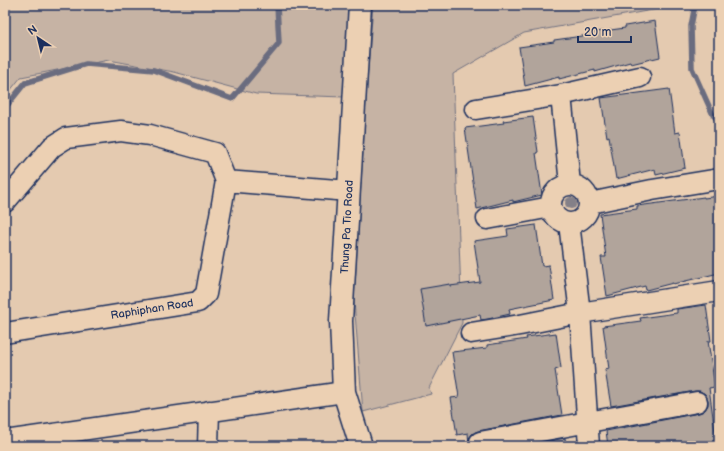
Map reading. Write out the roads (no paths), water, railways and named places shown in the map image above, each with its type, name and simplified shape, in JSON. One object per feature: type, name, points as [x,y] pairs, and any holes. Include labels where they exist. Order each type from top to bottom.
[{"type":"street","name":"Thung Pa Tio Road","points":[[360,5],[341,321],[344,392],[361,446]]},
{"type":"street","points":[[476,109],[561,95],[640,77]]},
{"type":"street","points":[[561,95],[570,184]]},
{"type":"street","name":"Raphiphan Road","points":[[5,202],[52,147],[66,138],[121,131],[150,135],[216,153],[226,181],[206,294],[198,302],[5,332]]},
{"type":"street","points":[[590,203],[652,190],[719,179]]},
{"type":"street","points":[[226,181],[349,190]]},
{"type":"street","points":[[570,184],[577,185],[583,189],[587,194],[590,203],[587,213],[583,218],[577,222],[569,223],[564,222],[554,213],[551,207],[551,200],[558,189],[570,184]]},
{"type":"street","points":[[487,219],[551,207]]},
{"type":"street","points":[[569,223],[580,313],[589,446]]},
{"type":"street","points":[[471,333],[580,313],[719,291]]},
{"type":"street","points":[[5,441],[344,392]]},
{"type":"street","points":[[480,442],[697,402]]},
{"type":"street","points":[[208,446],[209,411]]},
{"type":"waterway","points":[[5,108],[25,83],[86,64],[154,70],[232,99],[279,43],[277,5]]},
{"type":"waterway","points":[[695,5],[691,26],[692,68],[713,115],[719,121]]}]
